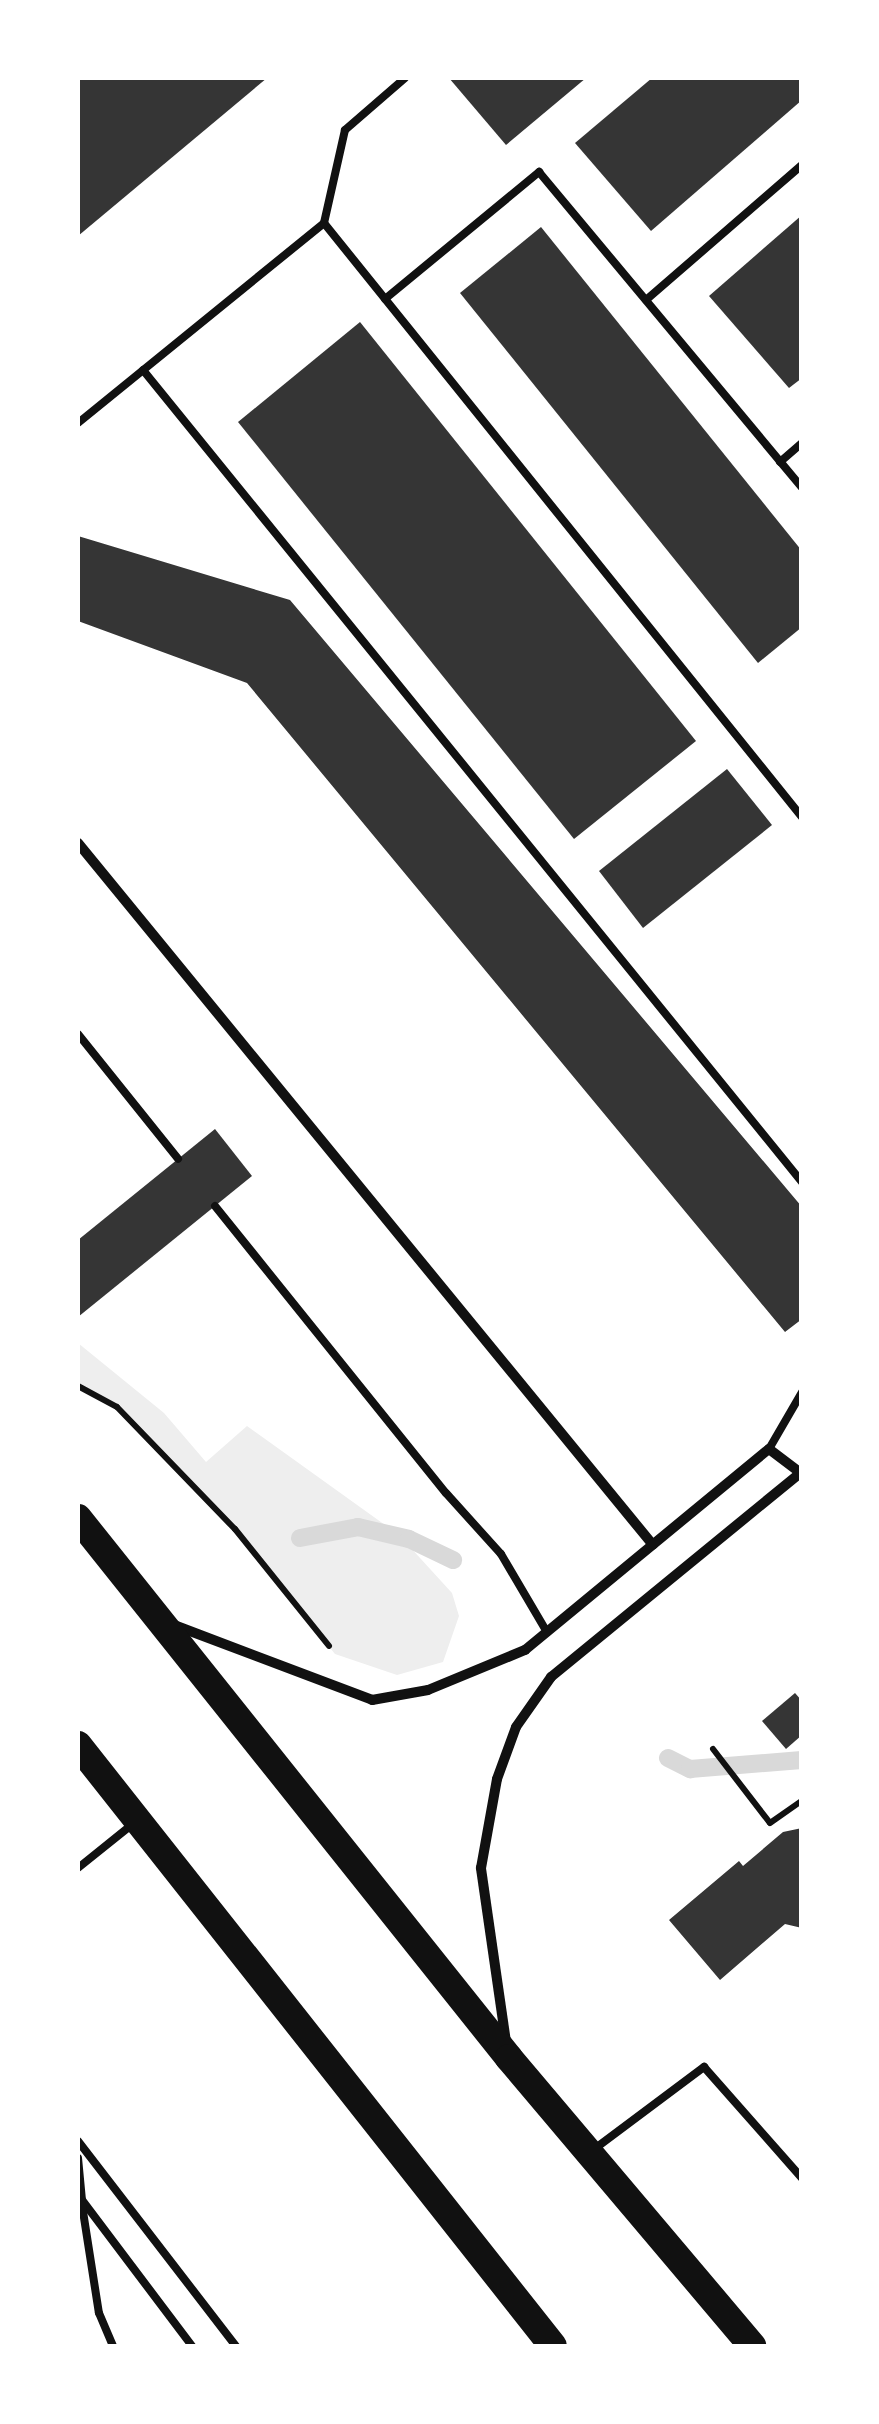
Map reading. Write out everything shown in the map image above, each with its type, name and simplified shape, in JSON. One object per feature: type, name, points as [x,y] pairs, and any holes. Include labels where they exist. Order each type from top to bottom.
[{"type":"highway","points":[[78,1518],[509,2058],[752,2346]]},
{"type":"highway","points":[[78,1744],[553,2346]]},
{"type":"street","points":[[78,843],[653,1545]]},
{"type":"street","points":[[159,1619],[372,1700],[428,1690],[483,1671],[526,1650],[770,1450],[801,1474],[551,1677],[516,1727],[497,1780],[481,1868],[509,2058]]},
{"type":"lane","points":[[78,424],[324,223],[344,130],[405,78]]},
{"type":"lane","points":[[646,300],[802,165]]},
{"type":"lane","points":[[385,299],[539,172],[802,488]]},
{"type":"lane","points":[[324,223],[802,818]]},
{"type":"lane","points":[[143,370],[802,1182]]},
{"type":"lane","points":[[780,462],[802,444]]},
{"type":"lane","points":[[78,1034],[178,1159]]},
{"type":"lane","points":[[215,1206],[446,1493],[501,1554],[547,1632]]},
{"type":"lane","points":[[770,1450],[802,1392]]},
{"type":"lane","points":[[78,1868],[137,1821]]},
{"type":"lane","points":[[589,2152],[704,2067],[802,2178]]},
{"type":"lane","points":[[78,2141],[236,2346]]},
{"type":"lane","points":[[78,2158],[99,2313],[113,2346]]},
{"type":"lane","points":[[82,2200],[192,2346]]},
{"type":"path","points":[[78,1386],[117,1408],[235,1530],[372,1700]]},
{"type":"path","points":[[712,1749],[770,1823],[802,1800]]},
{"type":"shaded area","points":[[78,1343],[164,1413],[206,1462],[247,1426],[399,1535],[452,1593],[459,1616],[443,1662],[397,1675],[335,1654],[235,1529],[117,1407],[78,1386]]},
{"type":"building","points":[[78,78],[267,78],[78,236]]},
{"type":"building","points":[[449,78],[586,78],[506,145]]},
{"type":"building","points":[[652,78],[802,78],[802,100],[651,231],[575,143]]},
{"type":"building","points":[[802,215],[802,378],[789,388],[709,296]]},
{"type":"building","points":[[541,227],[802,551],[802,627],[758,663],[460,293]]},
{"type":"building","points":[[360,322],[696,741],[574,839],[238,422]]},
{"type":"building","points":[[78,536],[290,600],[802,1207],[802,1319],[785,1332],[247,683],[78,621]]},
{"type":"building","points":[[727,769],[772,825],[643,928],[599,871]]},
{"type":"building","points":[[215,1129],[252,1176],[78,1317],[78,1240]]},
{"type":"building","points":[[795,1693],[802,1701],[802,1735],[786,1749],[762,1721]]},
{"type":"building","points":[[802,1828],[802,1928],[785,1924],[720,1980],[669,1920],[739,1861],[743,1866],[783,1832]]},
{"type":"waterway","points":[[300,1538],[358,1527],[409,1539],[453,1560]]},
{"type":"waterway","points":[[668,1758],[690,1769],[802,1760]]}]
